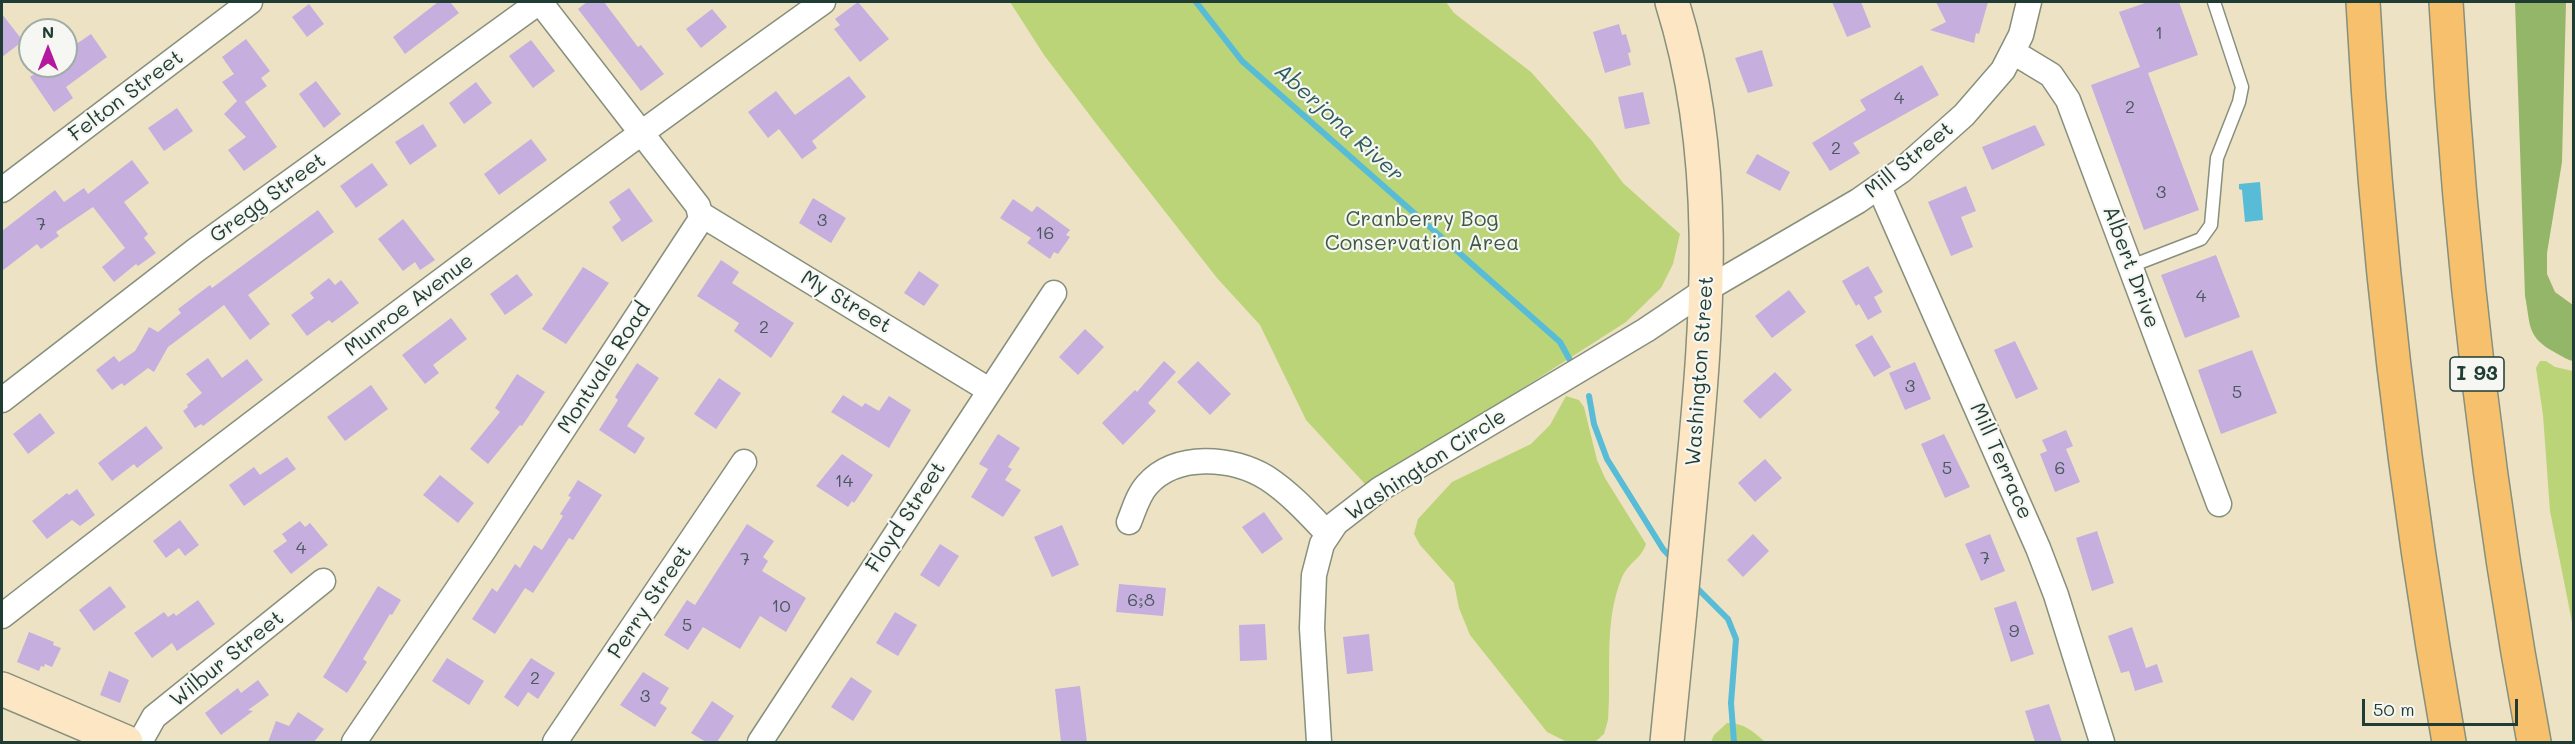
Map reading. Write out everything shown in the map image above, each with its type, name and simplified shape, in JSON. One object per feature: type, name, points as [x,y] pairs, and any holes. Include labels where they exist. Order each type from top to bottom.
[{"type":"highway","points":[[2363,2],[2372,154],[2394,370],[2413,521],[2449,742]]},
{"type":"highway","name":"I 93","points":[[2446,2],[2461,218],[2477,371],[2505,575],[2534,742]]},
{"type":"main road","name":"Washington Street","points":[[1667,742],[1701,382],[1707,289],[1706,204],[1700,132],[1684,47],[1672,2]]},
{"type":"main road","points":[[2,689],[126,742]]},
{"type":"street","name":"Felton Street","points":[[2,190],[250,2]]},
{"type":"street","points":[[540,2],[699,206],[702,215]]},
{"type":"street","name":"Gregg Street","points":[[2,400],[196,250],[540,2]]},
{"type":"street","name":"Munroe Avenue","points":[[2,616],[216,449],[640,132],[823,2]]},
{"type":"street","name":"Mill Street","points":[[1707,289],[1879,187],[1901,171],[1964,115],[1990,86],[2013,52],[2021,35],[2029,2]]},
{"type":"street","name":"Albert Drive","points":[[2013,52],[2051,75],[2068,100],[2219,504]]},
{"type":"street","name":"Mill Terrace","points":[[1879,187],[2038,548],[2056,595],[2102,742]]},
{"type":"street","name":"My Street","points":[[702,215],[989,390]]},
{"type":"street","name":"Montvale Road","points":[[354,742],[590,390],[702,215]]},
{"type":"street","name":"Washington Circle","points":[[1319,742],[1312,598],[1315,564],[1328,534],[1346,513],[1380,489],[1646,330],[1707,289]]},
{"type":"street","name":"Floyd Street","points":[[760,742],[1054,293]]},
{"type":"street","points":[[1129,522],[1143,491],[1154,479],[1190,463],[1209,461],[1239,466],[1265,477],[1306,510],[1328,534]]},
{"type":"street","name":"Perry Street","points":[[555,742],[744,462]]},
{"type":"street","name":"Wilbur Street","points":[[140,742],[154,717],[323,581]]},
{"type":"lane","points":[[2131,266],[2202,239],[2211,225],[2217,158],[2239,102],[2242,87],[2214,2]]},
{"type":"green space","name":"Cranberry Bog Conservation Area","points":[[1010,2],[1446,2],[1454,13],[1531,72],[1592,141],[1623,183],[1680,234],[1673,264],[1661,288],[1626,322],[1459,429],[1365,484],[1306,420],[1260,325],[1217,278],[1098,126],[1044,55]]},
{"type":"green space","points":[[2515,2],[2566,2],[2562,162],[2547,253],[2547,274],[2555,292],[2573,305],[2573,361],[2539,342],[2532,330],[2525,296]]},
{"type":"green space","points":[[2540,361],[2573,371],[2573,627],[2550,511],[2543,415],[2536,368]]},
{"type":"green space","points":[[1566,396],[1579,400],[1584,407],[1597,460],[1605,478],[1646,544],[1622,577],[1616,594],[1610,630],[1608,720],[1604,734],[1596,741],[1565,741],[1547,732],[1470,635],[1459,608],[1454,583],[1420,545],[1414,534],[1418,519],[1452,482],[1531,444],[1550,425]]},
{"type":"green space","points":[[1727,723],[1748,728],[1765,742],[1711,742],[1714,735]]},
{"type":"water","points":[[2260,182],[2263,220],[2245,222],[2242,190],[2239,189],[2239,184]]},
{"type":"building","points":[[438,2],[450,2],[459,13],[405,54],[393,37]]},
{"type":"building","points":[[587,2],[604,2],[638,47],[641,45],[664,74],[641,91],[578,9]]},
{"type":"building","points":[[858,2],[889,39],[860,62],[834,29],[840,25],[835,19]]},
{"type":"building","points":[[1832,2],[1861,2],[1871,27],[1847,37]]},
{"type":"building","points":[[1936,2],[1988,2],[1979,34],[1976,33],[1974,43],[1930,30],[1946,22]]},
{"type":"building","points":[[2148,2],[2179,2],[2198,55],[2148,73],[2199,210],[2144,230],[2091,85],[2140,67],[2119,12]]},
{"type":"building","points":[[309,4],[324,24],[307,37],[292,17]]},
{"type":"building","points":[[712,9],[727,27],[701,48],[686,29]]},
{"type":"building","points":[[2,14],[18,35],[18,45],[2,57]]},
{"type":"building","points":[[1619,24],[1622,35],[1626,34],[1631,52],[1628,53],[1631,65],[1605,73],[1593,32]]},
{"type":"building","points":[[91,34],[107,57],[66,87],[73,98],[54,112],[31,78],[78,78],[78,43]]},
{"type":"building","points":[[246,39],[270,71],[261,78],[267,86],[245,102],[277,147],[244,171],[228,150],[246,137],[224,114],[237,101],[222,82],[234,74],[222,57]]},
{"type":"building","points":[[531,40],[555,71],[533,88],[509,56]]},
{"type":"building","points":[[1762,50],[1773,86],[1748,93],[1735,58]]},
{"type":"building","points":[[1922,65],[1939,95],[1853,143],[1860,153],[1830,171],[1812,143],[1866,110],[1860,100]]},
{"type":"building","points":[[849,76],[866,97],[812,141],[817,148],[802,159],[779,129],[768,138],[748,112],[776,91],[795,115]]},
{"type":"building","points":[[316,81],[341,114],[324,128],[299,94]]},
{"type":"building","points":[[476,82],[492,103],[464,124],[449,103]]},
{"type":"building","points":[[1643,92],[1650,124],[1625,129],[1618,97]]},
{"type":"building","points":[[177,108],[193,131],[164,151],[148,128]]},
{"type":"building","points":[[423,124],[437,146],[410,165],[395,142]]},
{"type":"building","points":[[2035,125],[2045,145],[1992,170],[1982,147]]},
{"type":"building","points":[[531,139],[547,160],[499,195],[484,174]]},
{"type":"building","points":[[1757,154],[1790,172],[1780,191],[1746,173]]},
{"type":"building","points":[[132,160],[149,183],[124,202],[148,234],[144,238],[156,253],[138,266],[136,264],[114,282],[102,267],[125,248],[93,207],[56,232],[59,236],[41,249],[37,244],[2,271],[2,231],[55,190],[64,202],[84,188],[88,194]]},
{"type":"building","points":[[372,163],[388,185],[356,208],[340,186]]},
{"type":"building","points":[[1966,186],[1976,211],[1961,217],[1973,247],[1951,256],[1928,202]]},
{"type":"building","points":[[629,188],[653,221],[622,242],[612,227],[621,220],[609,202]]},
{"type":"building","points":[[813,198],[846,218],[831,243],[799,223]]},
{"type":"building","points":[[1013,199],[1032,212],[1037,206],[1070,230],[1066,235],[1070,237],[1058,254],[1054,252],[1050,259],[1027,243],[1031,238],[1000,218]]},
{"type":"building","points":[[318,210],[334,232],[248,295],[270,324],[250,340],[224,305],[168,347],[154,372],[148,368],[124,386],[122,383],[112,390],[96,370],[114,356],[119,362],[135,351],[149,327],[158,332],[181,313],[178,309],[210,285],[212,288]]},
{"type":"building","points":[[403,219],[435,260],[420,270],[415,262],[403,271],[378,239]]},
{"type":"building","points":[[2216,255],[2240,317],[2185,338],[2161,275]]},
{"type":"building","points":[[721,260],[739,272],[732,283],[794,323],[771,358],[734,331],[739,323],[697,296]]},
{"type":"building","points":[[1868,266],[1883,292],[1874,297],[1882,312],[1868,320],[1859,304],[1856,306],[1842,281]]},
{"type":"building","points":[[583,267],[609,283],[566,344],[542,329]]},
{"type":"building","points":[[919,271],[939,285],[924,306],[904,293]]},
{"type":"building","points":[[517,274],[533,295],[505,315],[490,294]]},
{"type":"building","points":[[329,278],[335,285],[341,280],[359,303],[332,323],[329,320],[307,336],[291,315],[314,298],[310,293]]},
{"type":"building","points":[[1789,290],[1806,312],[1772,338],[1755,316]]},
{"type":"building","points":[[451,318],[467,339],[433,365],[439,373],[425,384],[402,355]]},
{"type":"building","points":[[1085,329],[1104,347],[1078,375],[1059,357]]},
{"type":"building","points":[[1872,335],[1891,367],[1874,377],[1855,345]]},
{"type":"building","points":[[2015,341],[2038,389],[2016,399],[1994,350]]},
{"type":"building","points":[[2252,350],[2277,413],[2221,434],[2198,370]]},
{"type":"building","points":[[208,358],[222,378],[247,359],[263,380],[203,426],[201,424],[195,428],[183,411],[202,393],[186,374]]},
{"type":"building","points":[[1164,361],[1176,372],[1148,403],[1156,411],[1123,445],[1102,423],[1135,390],[1137,392]]},
{"type":"building","points":[[1198,361],[1231,394],[1210,415],[1177,382]]},
{"type":"building","points":[[1915,362],[1931,399],[1905,410],[1889,373]]},
{"type":"building","points":[[637,363],[659,378],[627,426],[645,438],[635,454],[599,430],[618,400],[615,397]]},
{"type":"building","points":[[1775,372],[1792,390],[1760,419],[1743,401]]},
{"type":"building","points":[[517,374],[545,392],[522,426],[520,425],[488,464],[470,449],[500,412],[495,408]]},
{"type":"building","points":[[719,378],[741,393],[716,429],[694,414]]},
{"type":"building","points":[[371,385],[388,409],[345,441],[327,417]]},
{"type":"building","points":[[843,395],[862,407],[865,403],[879,411],[889,396],[911,410],[889,448],[831,412]]},
{"type":"building","points":[[40,413],[55,433],[28,454],[13,434]]},
{"type":"building","points":[[146,426],[163,448],[137,468],[134,464],[112,481],[98,463]]},
{"type":"building","points":[[2066,430],[2073,446],[2066,449],[2080,482],[2055,492],[2040,454],[2047,451],[2042,440]]},
{"type":"building","points":[[998,434],[1020,448],[1008,467],[1012,469],[1005,480],[1021,490],[1003,517],[971,497],[988,469],[979,464]]},
{"type":"building","points":[[1944,434],[1970,487],[1945,498],[1921,444]]},
{"type":"building","points":[[842,454],[873,475],[854,503],[852,501],[848,507],[816,486]]},
{"type":"building","points":[[287,457],[296,469],[244,506],[229,485],[254,467],[260,475]]},
{"type":"building","points":[[1765,459],[1782,478],[1755,502],[1738,483]]},
{"type":"building","points":[[440,475],[474,503],[458,523],[423,495]]},
{"type":"building","points":[[578,480],[602,495],[573,540],[569,538],[533,593],[525,588],[495,634],[472,619],[492,588],[497,592],[515,564],[520,568],[534,545],[542,550],[563,516],[560,514]]},
{"type":"building","points":[[77,489],[95,515],[80,526],[72,520],[47,539],[32,521],[67,493],[69,495]]},
{"type":"building","points":[[1264,512],[1283,539],[1262,554],[1242,527]]},
{"type":"building","points":[[180,520],[199,545],[185,556],[179,548],[166,558],[153,541]]},
{"type":"building","points":[[300,521],[305,527],[310,523],[328,545],[291,574],[273,551],[287,541],[282,534]]},
{"type":"building","points":[[747,524],[774,541],[763,557],[768,561],[762,571],[806,598],[786,632],[760,616],[740,649],[703,627],[688,650],[664,635],[687,600],[695,605]]},
{"type":"building","points":[[1062,525],[1079,565],[1052,577],[1034,537]]},
{"type":"building","points":[[2097,531],[2114,583],[2092,591],[2076,538]]},
{"type":"building","points":[[1753,534],[1769,551],[1743,577],[1727,560]]},
{"type":"building","points":[[1990,534],[2005,571],[1981,581],[1965,544]]},
{"type":"building","points":[[940,544],[959,556],[939,587],[920,575]]},
{"type":"building","points":[[1119,584],[1166,588],[1163,616],[1116,612]]},
{"type":"building","points":[[110,586],[126,607],[94,631],[79,610]]},
{"type":"building","points":[[378,586],[401,600],[363,659],[367,662],[347,693],[323,677]]},
{"type":"building","points":[[198,600],[215,624],[177,651],[172,643],[152,658],[134,633],[164,612],[168,617],[174,613],[176,616]]},
{"type":"building","points":[[2016,601],[2034,654],[2011,662],[1994,608]]},
{"type":"building","points":[[895,612],[917,625],[898,656],[876,643]]},
{"type":"building","points":[[1265,624],[1267,660],[1240,661],[1239,625]]},
{"type":"building","points":[[2132,627],[2146,668],[2157,664],[2163,682],[2135,691],[2129,671],[2121,673],[2108,636]]},
{"type":"building","points":[[29,632],[54,642],[53,645],[61,648],[52,667],[45,664],[39,671],[17,662]]},
{"type":"building","points":[[1369,634],[1373,671],[1347,674],[1343,637]]},
{"type":"building","points":[[447,658],[484,681],[469,705],[432,681]]},
{"type":"building","points":[[531,658],[555,673],[538,699],[528,692],[518,707],[504,697]]},
{"type":"building","points":[[109,671],[129,680],[120,703],[100,695]]},
{"type":"building","points":[[643,672],[669,688],[660,703],[667,708],[655,727],[620,705]]},
{"type":"building","points":[[851,677],[872,691],[853,721],[831,707]]},
{"type":"building","points":[[258,680],[269,695],[248,710],[253,711],[221,735],[205,713],[238,688],[241,693]]},
{"type":"building","points":[[1080,686],[1087,742],[1061,742],[1055,689]]},
{"type":"building","points":[[712,701],[734,716],[717,742],[706,742],[691,733]]},
{"type":"building","points":[[2049,704],[2062,742],[2035,742],[2025,711]]},
{"type":"building","points":[[298,712],[324,729],[314,742],[268,742],[276,721],[289,726]]},
{"type":"waterway","name":"Aberjona River","points":[[1196,2],[1242,61],[1560,342],[1571,362]]},
{"type":"waterway","name":"Aberjona River","points":[[1589,396],[1594,424],[1607,459],[1663,549],[1674,561]]},
{"type":"waterway","name":"Aberjona River","points":[[1694,585],[1728,619],[1736,639],[1731,703],[1734,742]]}]
